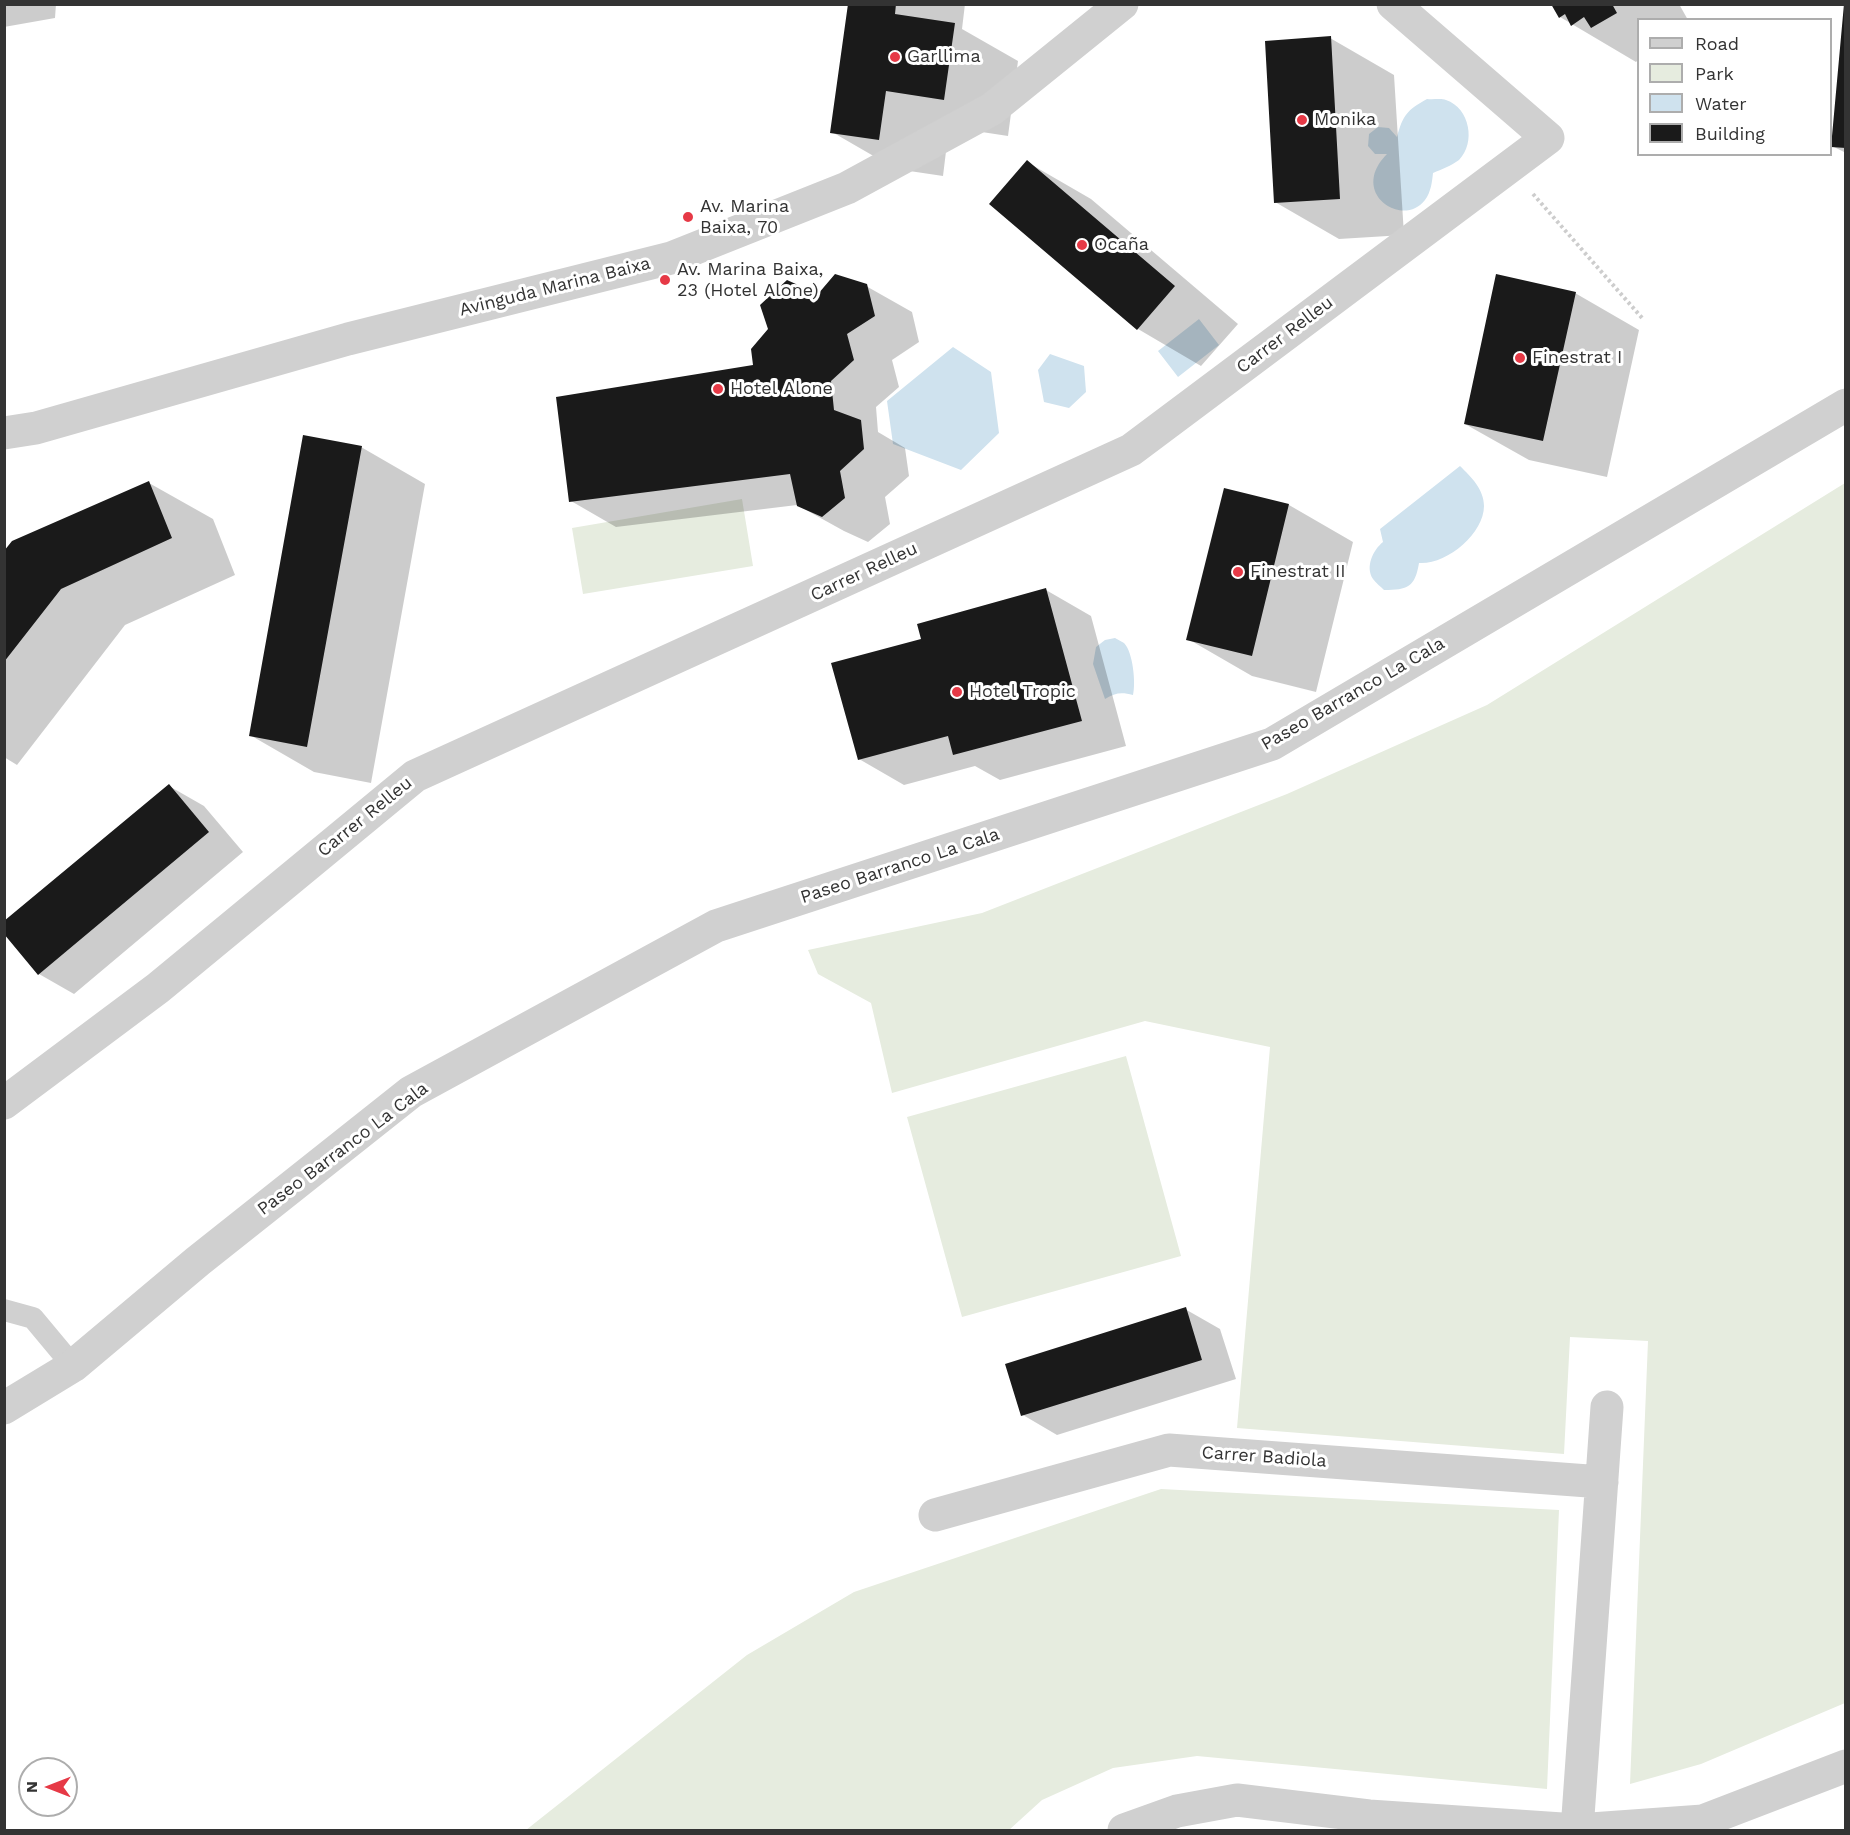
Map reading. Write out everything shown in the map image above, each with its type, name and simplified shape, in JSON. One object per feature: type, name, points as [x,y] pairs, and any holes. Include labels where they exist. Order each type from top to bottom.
[{"type":"street","name":"Avinguda Marina Baixa","points":[[4,433],[36,428],[348,339],[671,258],[847,188],[992,109],[1122,4]]},
{"type":"street","name":"Carrer Relleu","points":[[4,1103],[158,988],[415,776],[1131,450],[1548,138],[1393,4]]},
{"type":"street","name":"Paseo Barranco La Cala","points":[[4,1408],[74,1366],[198,1261],[411,1092],[716,926],[1272,744],[1845,405]]},
{"type":"street","points":[[4,452],[36,428]]},
{"type":"street","points":[[1577,1830],[1607,1407]]},
{"type":"street","name":"Carrer Badiola","points":[[935,1515],[1168,1450],[1602,1482]]},
{"type":"street","points":[[1124,1830],[1177,1811],[1237,1800],[1369,1816],[1577,1830],[1703,1821],[1845,1766]]},
{"type":"lane","points":[[4,1310],[33,1318],[74,1366]]},
{"type":"path","points":[[1508,167],[1644,319]]},
{"type":"green space","points":[[1845,483],[1845,1703],[1701,1764],[1630,1784],[1648,1341],[1570,1337],[1564,1454],[1237,1428],[1270,1047],[1145,1021],[892,1093],[871,1003],[818,974],[808,950],[982,913],[1287,794],[1487,705]]},
{"type":"green space","points":[[742,499],[753,566],[583,594],[572,528]]},
{"type":"green space","points":[[1126,1056],[1181,1256],[962,1317],[907,1117]]},
{"type":"green space","points":[[1161,1489],[1559,1510],[1547,1789],[1197,1756],[1113,1768],[1042,1800],[1009,1830],[526,1830],[747,1655],[854,1592]]},
{"type":"water","points":[[1427,99],[1446,100],[1461,110],[1468,127],[1468,145],[1459,160],[1433,173],[1430,190],[1425,200],[1415,208],[1404,211],[1383,202],[1376,193],[1373,182],[1377,168],[1387,154],[1375,154],[1368,146],[1369,134],[1378,127],[1389,128],[1397,137],[1401,123],[1407,114]]},
{"type":"water","points":[[1199,319],[1219,345],[1178,377],[1158,351]]},
{"type":"water","points":[[953,347],[991,372],[999,433],[961,470],[893,444],[887,401]]},
{"type":"water","points":[[1050,354],[1084,366],[1086,392],[1069,408],[1044,402],[1038,370]]},
{"type":"water","points":[[1460,466],[1482,494],[1484,506],[1478,527],[1462,546],[1451,553],[1441,559],[1419,563],[1415,577],[1409,586],[1384,590],[1373,579],[1370,569],[1373,554],[1383,542],[1380,529]]},
{"type":"water","points":[[1115,638],[1124,643],[1130,653],[1134,690],[1133,695],[1118,694],[1105,699],[1093,664],[1096,647],[1105,640]]},
{"type":"building","name":"Garllima","points":[[848,4],[896,4],[895,14],[955,23],[944,100],[886,91],[879,140],[830,133]]},
{"type":"building","points":[[1551,4],[1612,4],[1617,13],[1591,28],[1584,17],[1571,26],[1565,14],[1559,18]]},
{"type":"building","points":[[1844,4],[1846,4],[1846,148],[1832,147]]},
{"type":"building","name":"Monika","points":[[1331,36],[1340,199],[1274,203],[1265,41]]},
{"type":"building","name":"Ocaña","points":[[1027,160],[1175,286],[1137,330],[989,204]]},
{"type":"building","name":"Hotel Alone","points":[[835,274],[867,284],[875,316],[847,334],[854,360],[831,381],[834,410],[861,420],[864,449],[840,471],[845,498],[822,517],[797,506],[790,474],[569,502],[556,397],[753,365],[751,349],[768,329],[760,305],[787,280],[818,294]]},
{"type":"building","name":"Finestrat I","points":[[1496,274],[1576,292],[1543,441],[1464,424]]},
{"type":"building","points":[[303,435],[362,446],[307,747],[249,736]]},
{"type":"building","points":[[149,481],[172,538],[61,589],[4,662],[4,551],[12,541]]},
{"type":"building","name":"Finestrat II","points":[[1224,488],[1289,504],[1252,656],[1186,640]]},
{"type":"building","name":"Hotel Tropic","points":[[1046,588],[1082,721],[953,755],[948,736],[858,760],[831,663],[921,639],[917,624]]},
{"type":"building","points":[[169,784],[209,832],[38,975],[4,934],[4,921]]},
{"type":"building","points":[[1186,1307],[1202,1360],[1021,1416],[1005,1364]]},
{"type":"place","name":"Garllima","points":[[895,57]]},
{"type":"place","name":"Monika","points":[[1302,120]]},
{"type":"place","name":"Av. Marina Baixa, 70","points":[[688,217]]},
{"type":"place","name":"Ocaña","points":[[1082,245]]},
{"type":"place","name":"Av. Marina Baixa, 23 (Hotel Alone)","points":[[665,280]]},
{"type":"place","name":"Finestrat I","points":[[1520,358]]},
{"type":"place","name":"Hotel Alone","points":[[718,389]]},
{"type":"place","name":"Finestrat II","points":[[1238,572]]},
{"type":"place","name":"Hotel Tropic","points":[[957,692]]}]
